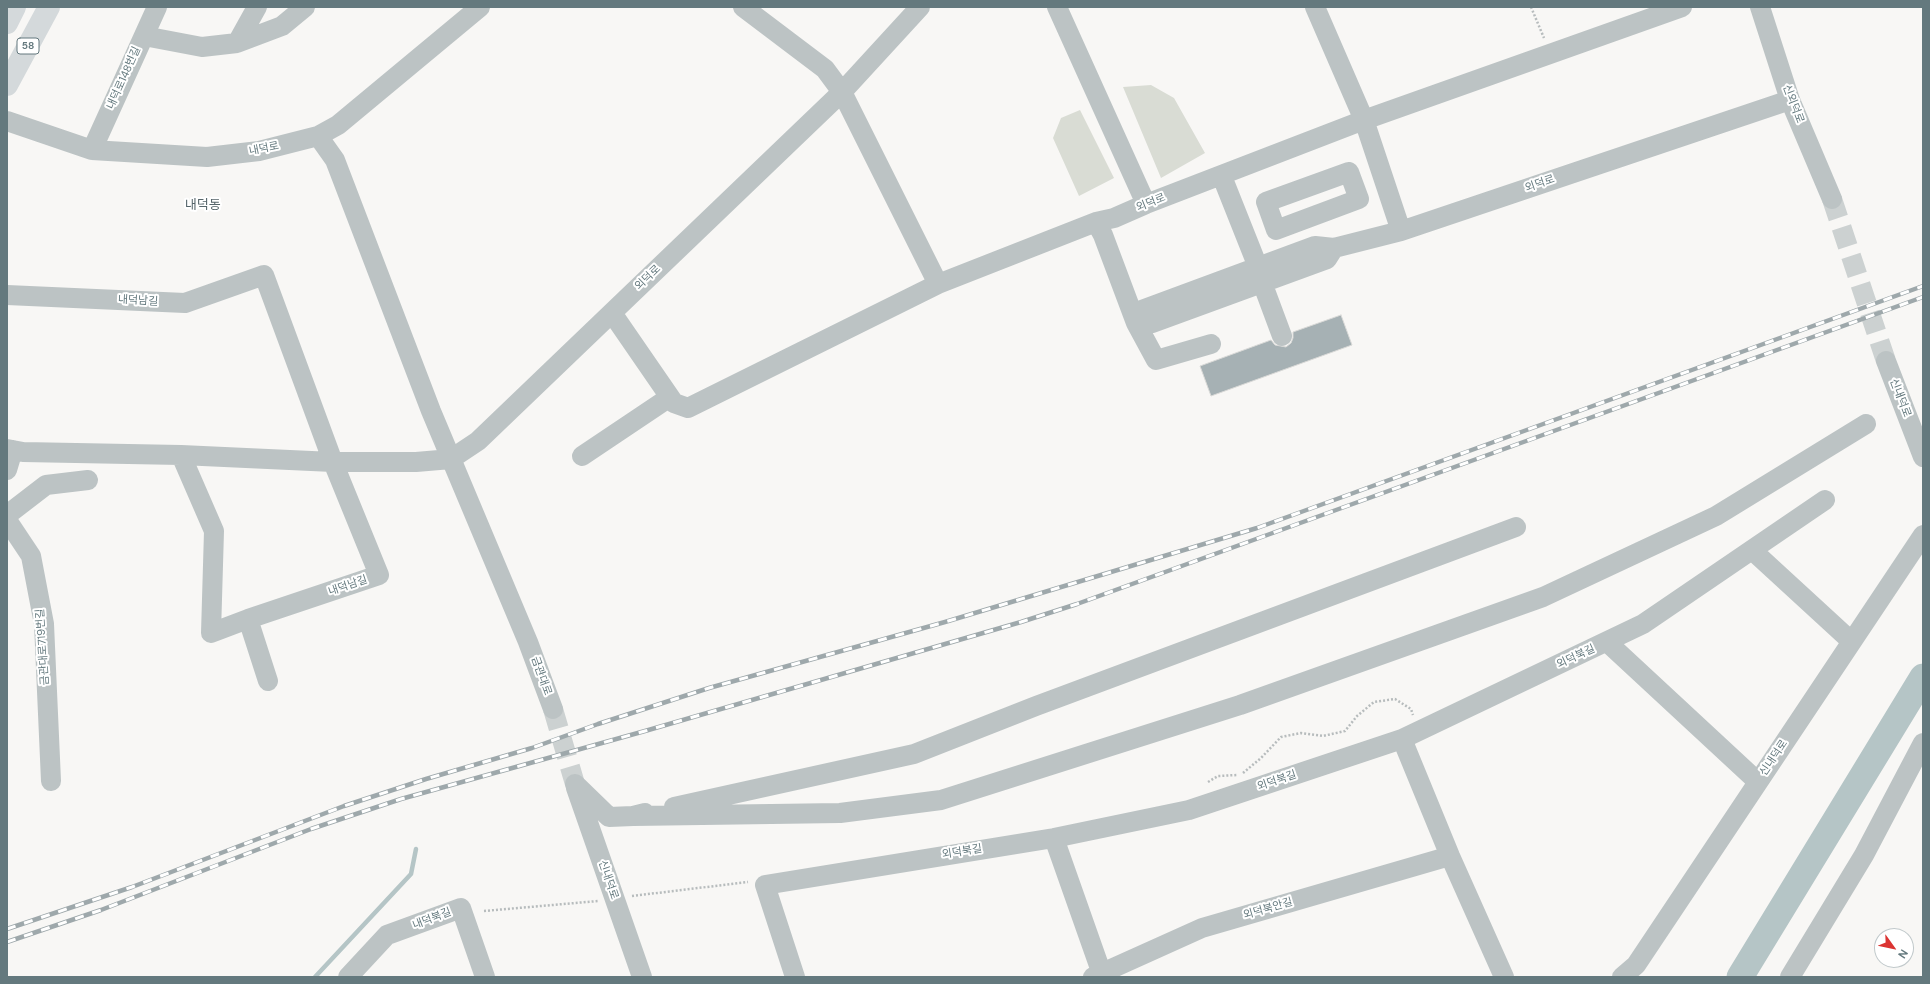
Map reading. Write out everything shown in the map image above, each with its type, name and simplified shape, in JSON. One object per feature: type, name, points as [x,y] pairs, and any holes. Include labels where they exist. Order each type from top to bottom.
[{"type":"main road","points":[[7,23],[15,7]]},
{"type":"main road","name":"58","points":[[7,85],[49,7]]},
{"type":"street","name":"내덕로148번길","points":[[92,150],[157,7]]},
{"type":"street","points":[[237,43],[257,7]]},
{"type":"street","points":[[144,36],[202,47],[237,43],[282,26],[305,7]]},
{"type":"street","name":"내덕로","points":[[7,121],[92,150],[207,157],[259,152],[318,136],[338,125],[480,7]]},
{"type":"street","points":[[744,7],[825,69],[842,92],[938,284]]},
{"type":"street","name":"외덕로","points":[[451,459],[478,441],[842,92],[920,7]]},
{"type":"street","points":[[1057,7],[1146,204]]},
{"type":"street","points":[[1315,7],[1364,120],[1401,231]]},
{"type":"street","name":"외덕로","points":[[670,397],[674,403],[688,408],[938,284],[1096,222],[1114,218],[1146,204],[1364,120],[1682,7]]},
{"type":"street","name":"신외덕로","points":[[1760,7],[1790,100],[1832,199]]},
{"type":"street","name":"외덕로","points":[[1330,247],[1401,231],[1790,100]]},
{"type":"street","name":"금관대로","points":[[318,136],[335,160],[451,459],[528,642],[550,700]]},
{"type":"street","points":[[1225,184],[1254,258]]},
{"type":"street","points":[[1136,323],[1152,324],[1327,259],[1330,247],[1314,216]]},
{"type":"street","points":[[1096,222],[1103,235],[1136,323],[1156,360],[1211,344]]},
{"type":"street","name":"내덕남길","points":[[7,295],[185,303],[264,275],[333,462],[379,575],[211,633],[214,531],[181,455]]},
{"type":"street","points":[[1266,293],[1282,336]]},
{"type":"street","points":[[582,456],[670,397],[612,313]]},
{"type":"street","name":"신내덕로","points":[[1886,361],[1923,457]]},
{"type":"street","points":[[633,816],[840,813],[941,800],[1240,705],[1543,597],[1716,516],[1866,424]]},
{"type":"street","points":[[7,470],[10,449],[23,452],[181,455],[333,462],[416,462],[451,459]]},
{"type":"street","points":[[7,515],[46,485],[88,480]]},
{"type":"street","name":"외덕북길","points":[[795,977],[766,885],[1054,838],[1189,810],[1402,739],[1643,624],[1753,551],[1825,500]]},
{"type":"street","name":"금관대로719번길","points":[[7,520],[31,556],[44,624],[50,781]]},
{"type":"street","points":[[633,816],[914,754],[1036,706],[1516,527]]},
{"type":"street","name":"신내덕로","points":[[1622,977],[1636,965],[1923,535]]},
{"type":"street","points":[[1753,551],[1851,641]]},
{"type":"street","points":[[248,619],[268,681]]},
{"type":"street","points":[[1607,642],[1758,782]]},
{"type":"street","points":[[1402,739],[1450,856],[1504,977]]},
{"type":"street","points":[[1790,977],[1864,855],[1923,742]]},
{"type":"street","name":"신내덕로","points":[[633,816],[609,817],[575,784],[642,977]]},
{"type":"street","points":[[1054,838],[1099,976]]},
{"type":"street","name":"외덕북안길","points":[[1099,976],[1202,928],[1450,856]]},
{"type":"street","name":"내덕북길","points":[[348,977],[387,935],[461,908],[485,977]]},
{"type":"path","points":[[1531,7],[1547,43]]},
{"type":"path","points":[[1208,782],[1218,776],[1240,775],[1261,758],[1281,737],[1301,733],[1323,736],[1345,731],[1358,716],[1374,702],[1395,699],[1412,709],[1413,720]]},
{"type":"path","points":[[631,896],[749,882]]},
{"type":"path","points":[[484,911],[603,900]]},
{"type":"shaded area","points":[[1151,85],[1174,98],[1205,153],[1161,178],[1123,87]]},
{"type":"shaded area","points":[[1080,110],[1114,178],[1079,196],[1053,138],[1061,118]]},
{"type":"building","points":[[1341,315],[1352,345],[1211,396],[1200,366],[1271,340],[1275,345],[1286,347],[1291,343],[1293,332]]},
{"type":"waterway","points":[[1740,977],[1923,677]]},
{"type":"waterway","points":[[315,977],[411,874],[416,849]]},
{"type":"tunnel","points":[[1832,199],[1886,361]]},
{"type":"tunnel","points":[[553,709],[575,784]]},
{"type":"railway","points":[[7,929],[132,887],[344,806],[426,779],[532,748],[598,724],[709,688],[945,622],[1257,528],[1923,286]]},
{"type":"railway","points":[[7,942],[101,910],[311,829],[401,799],[645,731],[1021,622],[1077,604],[1923,297]]},
{"type":"district","name":"내덕동","points":[[203,206]]}]
